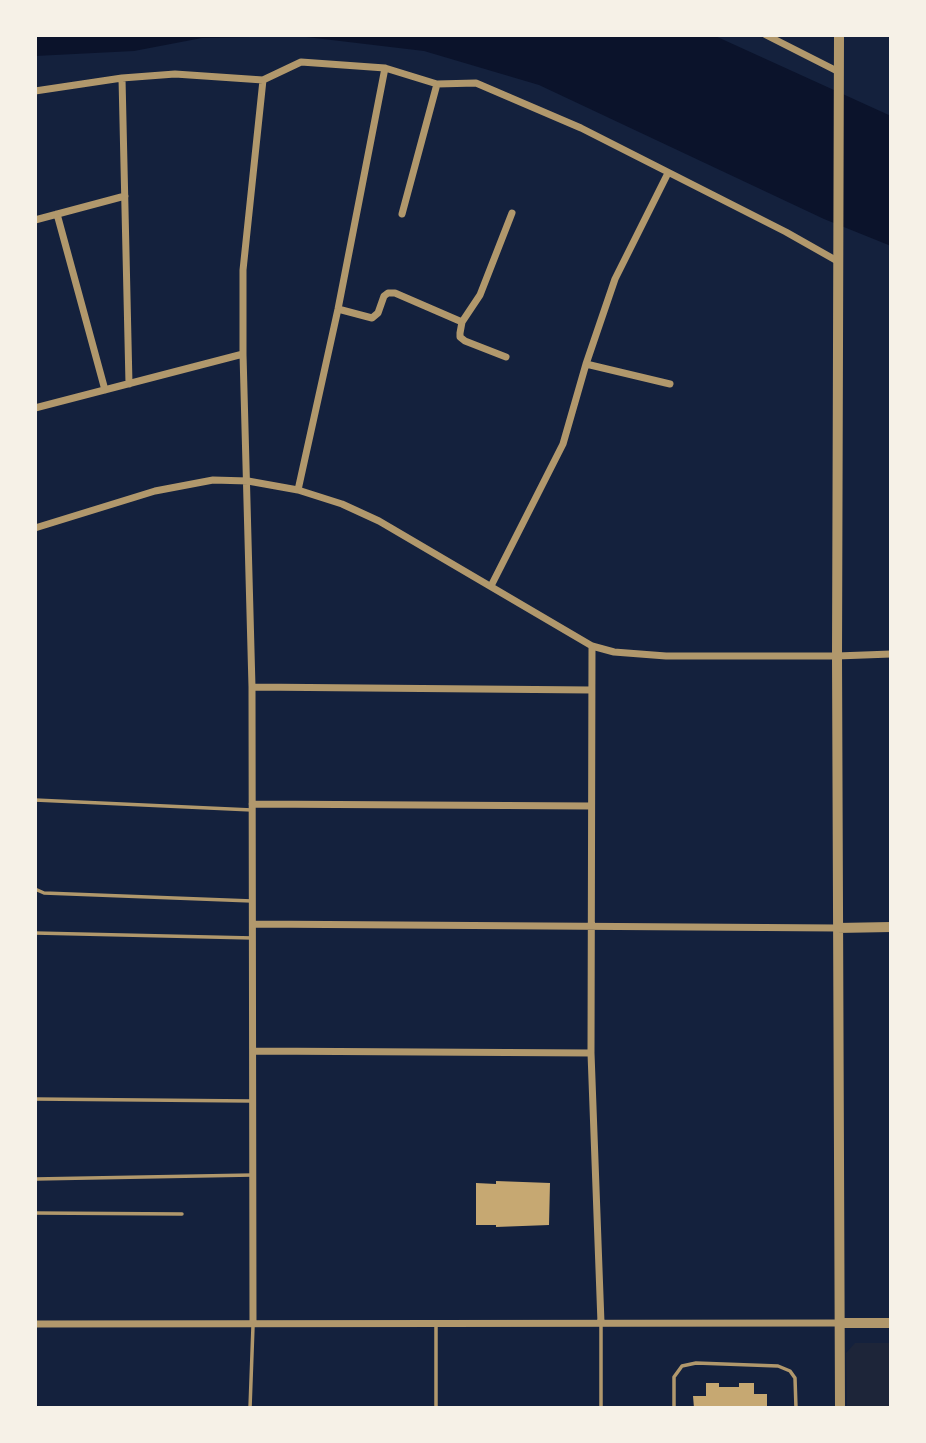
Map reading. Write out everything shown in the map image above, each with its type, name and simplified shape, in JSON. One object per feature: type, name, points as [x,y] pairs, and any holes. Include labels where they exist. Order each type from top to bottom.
[{"type":"street","points":[[766,35],[839,72]]},
{"type":"street","points":[[839,35],[837,928],[840,1408]]},
{"type":"street","points":[[35,91],[122,78],[175,74],[263,80],[301,62],[385,68],[437,84],[476,83],[581,128],[786,232],[839,262]]},
{"type":"street","points":[[298,490],[338,309],[385,68]]},
{"type":"street","points":[[122,78],[129,384]]},
{"type":"street","points":[[253,1324],[253,687],[243,270],[263,80]]},
{"type":"street","points":[[402,214],[437,84]]},
{"type":"street","points":[[491,586],[563,444],[586,364],[615,279],[668,173]]},
{"type":"street","points":[[35,220],[125,196]]},
{"type":"street","points":[[506,357],[460,337],[462,322],[480,295],[512,213]]},
{"type":"street","points":[[57,214],[105,390]]},
{"type":"street","points":[[338,309],[372,318],[378,313],[384,296],[395,293],[462,322]]},
{"type":"street","points":[[35,408],[243,354]]},
{"type":"street","points":[[586,364],[670,384]]},
{"type":"street","points":[[35,528],[155,491],[213,480],[248,481],[298,490],[342,504],[379,521],[592,646],[614,652],[666,656],[891,654]]},
{"type":"street","points":[[592,646],[591,1053],[601,1323]]},
{"type":"street","points":[[253,687],[591,690]]},
{"type":"street","points":[[252,807],[591,806]]},
{"type":"street","points":[[254,923],[891,927]]},
{"type":"street","points":[[254,1051],[591,1053]]},
{"type":"street","points":[[35,1324],[891,1323]]},
{"type":"lane","points":[[35,800],[252,807]]},
{"type":"lane","points":[[35,890],[44,893],[254,901]]},
{"type":"lane","points":[[35,933],[254,938]]},
{"type":"lane","points":[[35,1099],[254,1101]]},
{"type":"lane","points":[[35,1179],[254,1175]]},
{"type":"lane","points":[[35,1213],[182,1214]]},
{"type":"lane","points":[[436,1323],[436,1408]]},
{"type":"lane","points":[[601,1323],[601,1408]]},
{"type":"lane","points":[[250,1408],[253,1324]]},
{"type":"lane","points":[[674,1408],[674,1377],[682,1366],[696,1363],[778,1366],[790,1371],[795,1378],[796,1408]]},
{"type":"shaded area","points":[[35,35],[713,35],[891,116],[891,246],[824,219],[539,85],[424,51],[298,36],[202,38],[134,51],[35,56]]},
{"type":"shaded area","points":[[855,1343],[891,1343],[891,1408],[847,1408],[846,1353]]},
{"type":"building","points":[[496,1181],[550,1183],[549,1225],[476,1225],[476,1183],[496,1184]]},
{"type":"building","points":[[706,1383],[719,1383],[719,1387],[739,1387],[739,1383],[754,1383],[754,1394],[767,1394],[767,1408],[694,1408],[693,1396],[706,1396]]}]
